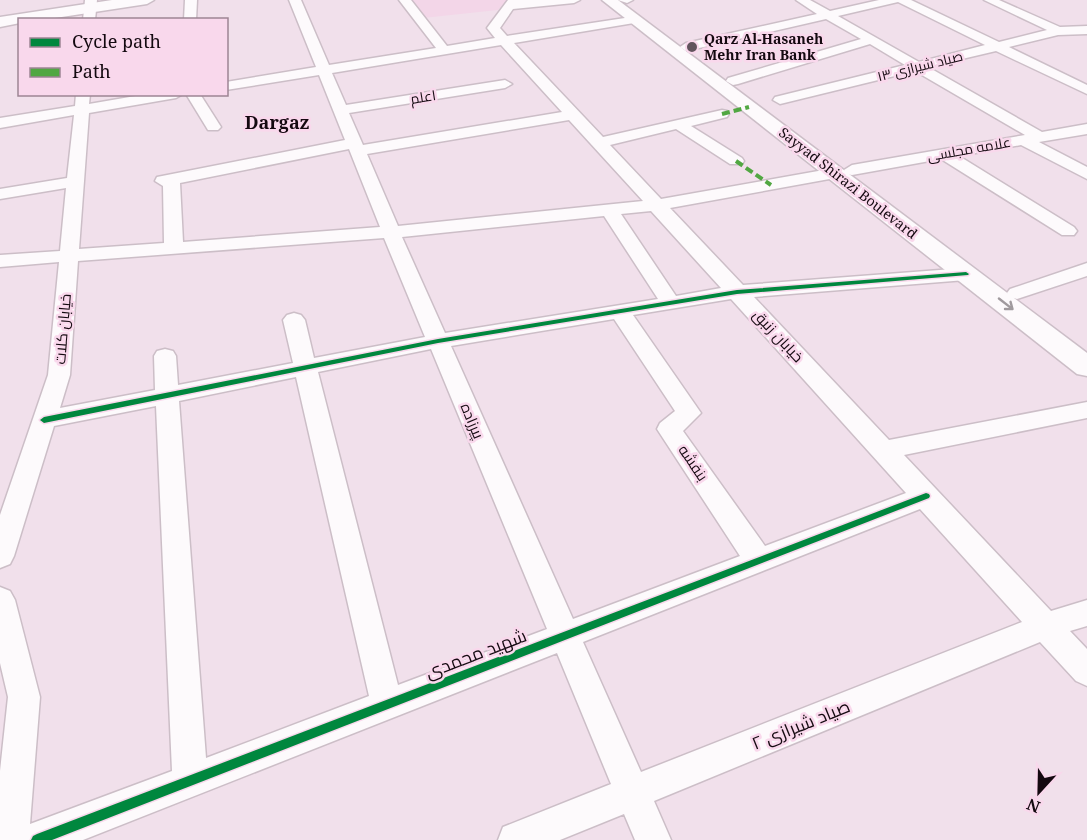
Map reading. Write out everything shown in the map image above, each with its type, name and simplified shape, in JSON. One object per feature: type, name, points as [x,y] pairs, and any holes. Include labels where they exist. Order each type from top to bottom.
[{"type":"main road","points":[[28,18],[147,0]]},
{"type":"main road","name":"Sayyad Shirazi Boulevard","points":[[609,0],[627,5],[733,81],[966,274],[1087,367]]},
{"type":"main road","name":"Sayyad Shirazi Boulevard","points":[[627,5],[843,172],[1017,293],[1087,346]]},
{"type":"main road","points":[[0,22],[18,19]]},
{"type":"street","points":[[190,18],[191,0]]},
{"type":"street","name":"پیرزاده","points":[[295,0],[391,232],[653,840]]},
{"type":"street","points":[[405,0],[444,50]]},
{"type":"street","points":[[504,40],[493,28],[512,3],[574,0]]},
{"type":"street","points":[[802,0],[917,67],[1087,174]]},
{"type":"street","points":[[686,47],[894,0]]},
{"type":"street","points":[[902,0],[1087,90]]},
{"type":"street","points":[[990,0],[1087,44]]},
{"type":"street","points":[[228,86],[504,40],[627,5]]},
{"type":"street","points":[[1060,31],[1087,30]]},
{"type":"street","name":"صیاد شیرازی ۱۳","points":[[780,100],[1060,31]]},
{"type":"street","name":"خیابان زنبق","points":[[504,40],[1087,670]]},
{"type":"street","points":[[733,81],[872,40]]},
{"type":"street","name":"اعلم","points":[[341,110],[505,84]]},
{"type":"street","points":[[0,123],[82,102],[152,96]]},
{"type":"street","points":[[195,96],[213,127]]},
{"type":"street","name":"خیابان کلات","points":[[0,556],[59,375],[82,102]]},
{"type":"street","points":[[599,143],[722,114]]},
{"type":"street","points":[[174,248],[167,181],[356,147],[573,115]]},
{"type":"street","points":[[678,124],[736,161]]},
{"type":"street","name":"علامه مجلسی","points":[[0,261],[458,227],[656,205],[1087,129]]},
{"type":"street","points":[[944,154],[1068,231]]},
{"type":"street","points":[[0,194],[75,182]]},
{"type":"street","points":[[609,210],[672,303]]},
{"type":"street","points":[[1017,293],[1087,269]]},
{"type":"street","points":[[44,420],[438,341],[737,292],[966,274]]},
{"type":"street","name":"بنفشه","points":[[619,311],[689,413],[669,429],[759,561]]},
{"type":"street","points":[[294,320],[387,704]]},
{"type":"street","points":[[165,356],[190,781]]},
{"type":"street","points":[[884,450],[1087,410]]},
{"type":"street","name":"شهید محمدی","points":[[37,840],[926,496]]},
{"type":"street","points":[[0,600],[24,697],[11,840]]},
{"type":"street","name":"صیاد شیرازی ۲","points":[[516,840],[1046,626],[1087,613]]},
{"type":"shaded area","points":[[410,0],[507,0],[498,10],[423,18]]},
{"type":"marked path","points":[[722,114],[749,107]]},
{"type":"marked path","points":[[736,161],[771,185]]},
{"type":"cycle path","points":[[44,420],[438,341],[737,292],[966,274]]},
{"type":"cycle path","points":[[37,840],[926,496]]},
{"type":"place","name":"Qarz Al-Hasaneh Mehr Iran Bank","points":[[692,47]]},
{"type":"district","name":"Dargaz","points":[[277,123]]}]
